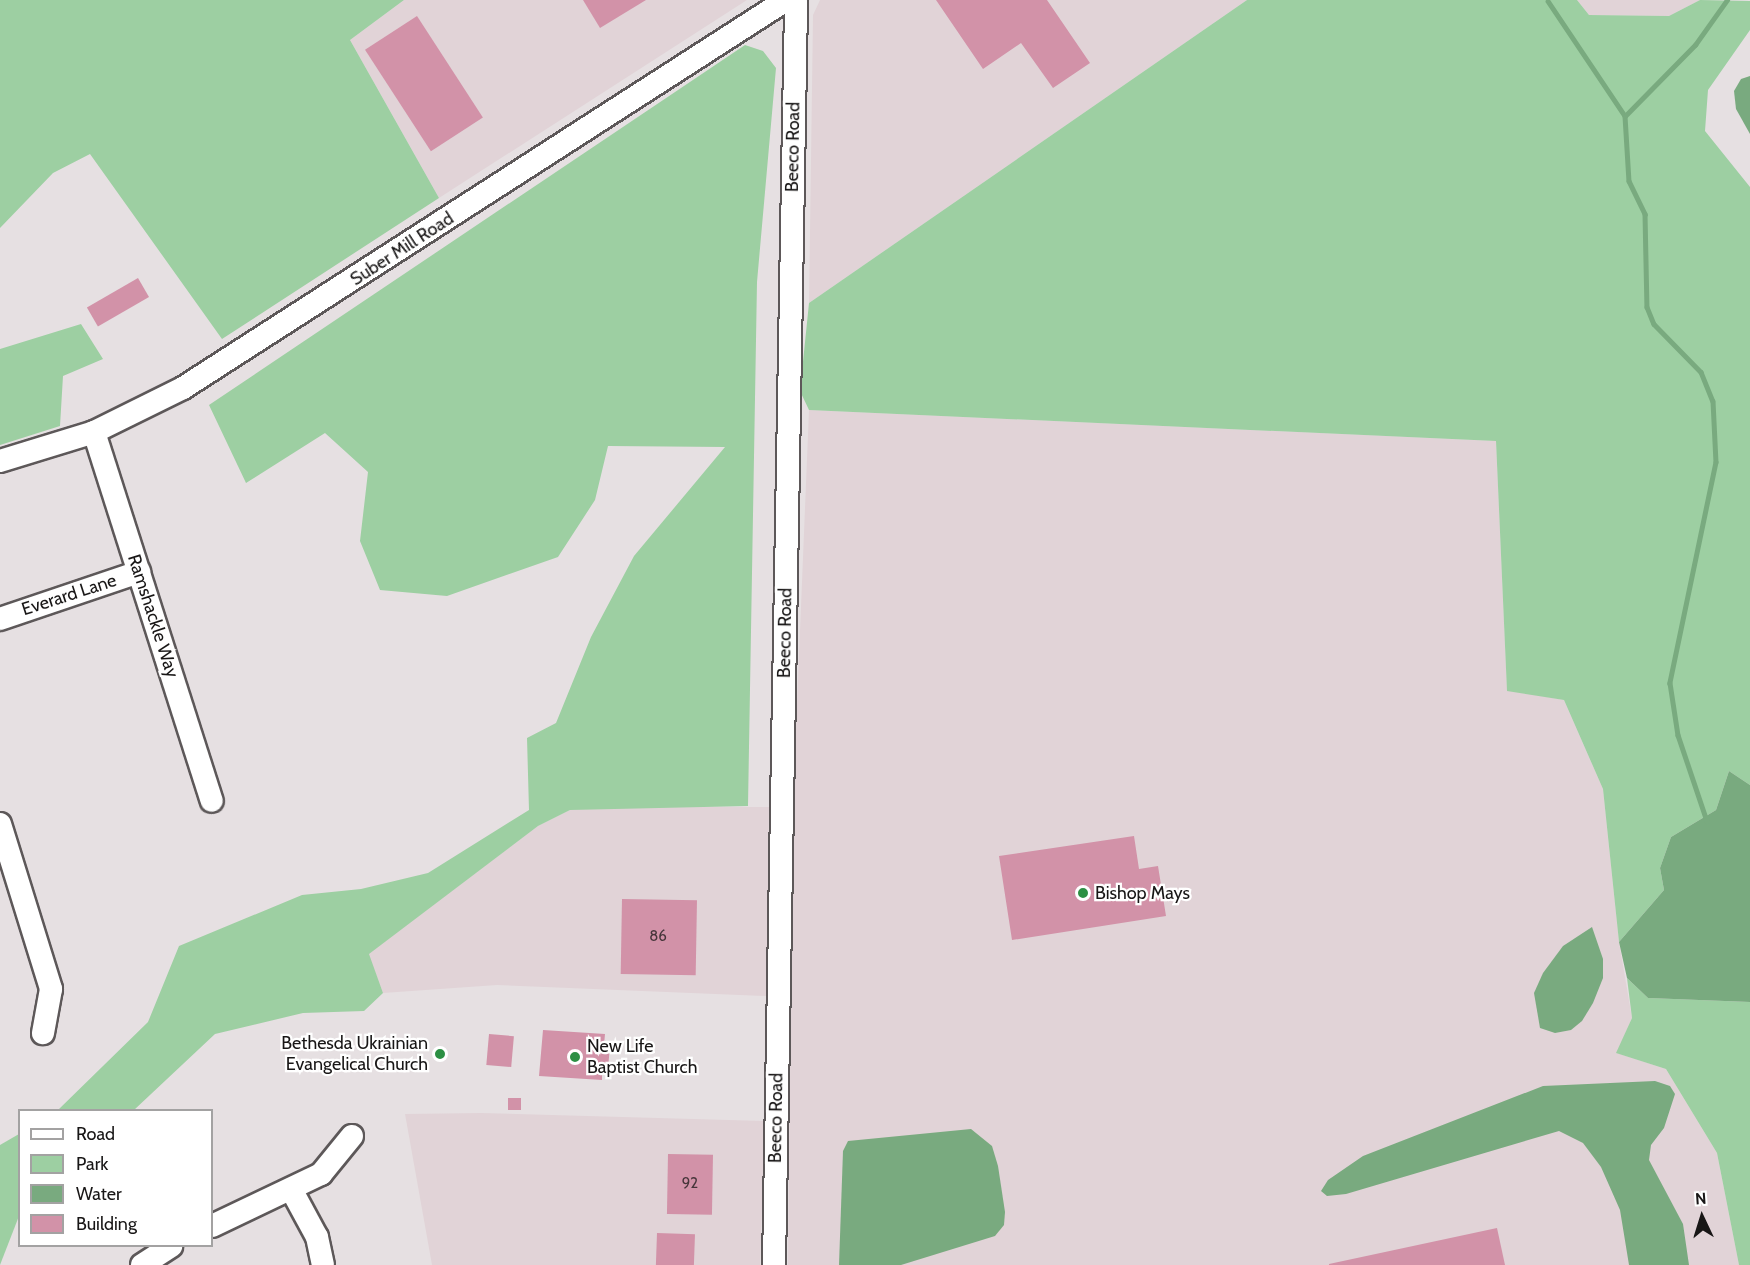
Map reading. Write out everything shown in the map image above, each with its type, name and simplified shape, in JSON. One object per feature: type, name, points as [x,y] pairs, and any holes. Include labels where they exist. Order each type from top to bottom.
[{"type":"street","name":"Suber Mill Road","points":[[0,461],[94,432],[212,370],[786,0]]},
{"type":"street","name":"Beeco Road","points":[[774,1265],[796,0]]},
{"type":"street","name":"Ramshackle Way","points":[[94,432],[212,801]]},
{"type":"street","name":"Everard Lane","points":[[0,619],[139,572]]},
{"type":"street","points":[[0,824],[51,989],[43,1033]]},
{"type":"street","points":[[213,1226],[321,1174],[352,1136]]},
{"type":"street","points":[[291,1189],[317,1237],[323,1265]]},
{"type":"street","points":[[142,1265],[168,1247]]},
{"type":"shaded area","points":[[404,0],[747,0],[439,198],[350,40]]},
{"type":"shaded area","points":[[820,0],[1247,0],[809,303],[813,15]]},
{"type":"shaded area","points":[[1577,0],[1700,0],[1669,16],[1589,15]]},
{"type":"shaded area","points":[[809,410],[1496,441],[1507,690],[1564,700],[1603,789],[1619,942],[1632,1018],[1617,1053],[1666,1069],[1717,1153],[1739,1265],[788,1265],[793,803]]},
{"type":"shaded area","points":[[600,807],[769,807],[767,996],[497,985],[383,993],[368,954],[538,826],[570,810]]},
{"type":"shaded area","points":[[481,1113],[765,1121],[760,1265],[432,1265],[405,1114]]},
{"type":"green space","points":[[0,0],[404,0],[350,40],[439,198],[222,339],[90,154],[53,173],[0,228]]},
{"type":"green space","points":[[1247,0],[1577,0],[1589,15],[1669,16],[1700,0],[1750,1],[1750,30],[1708,90],[1705,131],[1750,187],[1750,785],[1729,771],[1716,810],[1671,837],[1660,868],[1664,890],[1619,942],[1603,789],[1564,700],[1507,691],[1496,441],[809,410],[800,391],[809,303]]},
{"type":"green space","points":[[745,45],[763,51],[776,68],[757,282],[748,806],[570,810],[538,826],[369,954],[383,993],[364,1011],[303,1013],[215,1034],[135,1109],[59,1109],[148,1022],[179,946],[302,895],[361,889],[428,873],[529,810],[527,738],[556,723],[591,637],[634,556],[725,447],[608,446],[595,500],[558,557],[447,596],[380,590],[360,541],[368,472],[325,433],[246,483],[209,405]]},
{"type":"green space","points":[[81,324],[103,359],[63,376],[60,426],[0,445],[0,349]]},
{"type":"green space","points":[[1627,978],[1648,998],[1750,1002],[1750,1265],[1739,1265],[1717,1153],[1666,1069],[1616,1053],[1632,1018]]},
{"type":"green space","points":[[18,1135],[18,1219],[0,1265],[0,1145]]},
{"type":"water","points":[[1750,76],[1750,134],[1736,109],[1734,91],[1741,79]]},
{"type":"water","points":[[1729,771],[1750,785],[1750,1002],[1648,998],[1627,978],[1619,942],[1664,890],[1660,868],[1671,837],[1716,810]]},
{"type":"water","points":[[1592,927],[1603,959],[1603,978],[1593,1003],[1582,1021],[1571,1030],[1555,1033],[1540,1028],[1534,993],[1543,973],[1563,946]]},
{"type":"water","points":[[1655,1081],[1670,1086],[1675,1094],[1664,1128],[1651,1145],[1649,1160],[1683,1224],[1689,1265],[1629,1265],[1620,1210],[1601,1167],[1583,1143],[1559,1131],[1346,1194],[1327,1196],[1321,1191],[1328,1180],[1363,1156],[1543,1086]]},
{"type":"water","points":[[971,1129],[992,1146],[998,1166],[1005,1212],[1004,1225],[995,1236],[901,1265],[839,1265],[843,1151],[848,1141]]},
{"type":"building","points":[[583,0],[646,0],[600,28]]},
{"type":"building","points":[[936,0],[1047,0],[1090,63],[1053,88],[1021,43],[983,69]]},
{"type":"building","points":[[417,16],[483,117],[431,151],[365,50]]},
{"type":"building","points":[[138,278],[149,297],[98,327],[87,308]]},
{"type":"building","name":"Bishop Mays","points":[[1134,836],[1139,869],[1158,866],[1166,916],[1012,940],[999,856]]},
{"type":"building","points":[[622,899],[697,900],[696,975],[621,974]]},
{"type":"building","name":"New Life Baptist Church","points":[[543,1030],[605,1034],[604,1045],[610,1045],[608,1069],[602,1068],[602,1080],[539,1076]]},
{"type":"building","points":[[489,1034],[514,1036],[511,1067],[486,1065]]},
{"type":"building","points":[[508,1098],[521,1098],[521,1110],[508,1110]]},
{"type":"building","points":[[668,1154],[713,1155],[712,1215],[667,1214]]},
{"type":"building","points":[[1497,1228],[1505,1265],[1329,1265],[1329,1264]]},
{"type":"building","points":[[657,1233],[695,1234],[694,1265],[656,1265]]},
{"type":"waterway","points":[[1625,116],[1695,45],[1727,0]]},
{"type":"waterway","points":[[1548,1],[1625,116],[1629,181],[1645,214],[1647,307],[1654,324],[1701,372],[1713,401],[1716,462],[1670,683],[1678,735],[1707,821]]},
{"type":"place","name":"Bishop Mays","points":[[1083,893]]},
{"type":"place","name":"Bethesda Ukrainian Evangelical Church","points":[[440,1054]]},
{"type":"place","name":"New Life Baptist Church","points":[[575,1057]]}]
